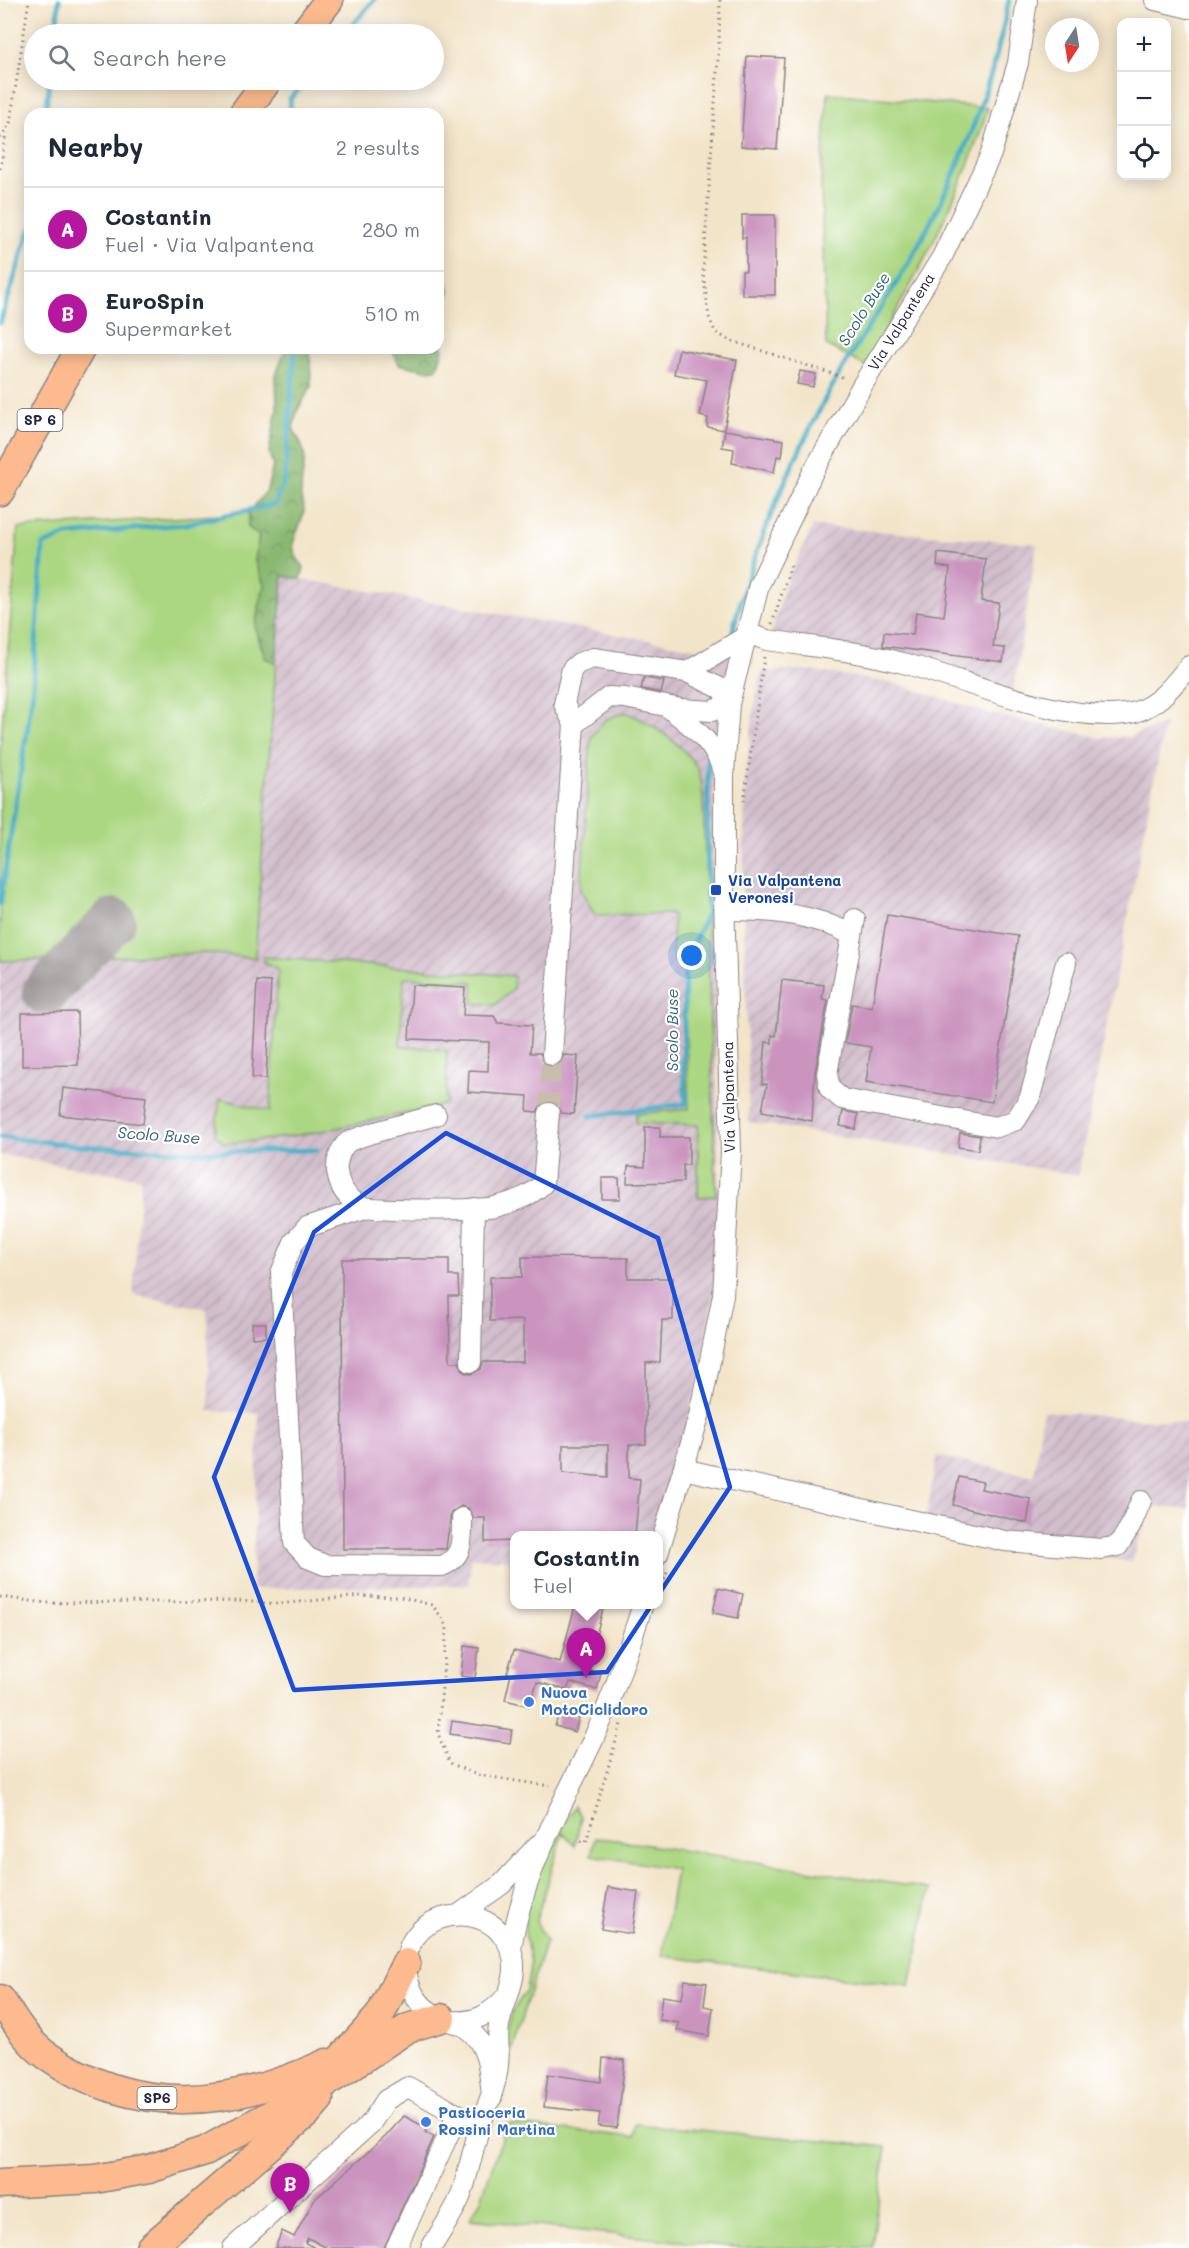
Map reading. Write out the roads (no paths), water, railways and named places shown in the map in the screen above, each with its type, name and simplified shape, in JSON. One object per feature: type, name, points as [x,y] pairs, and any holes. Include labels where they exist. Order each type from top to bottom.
[{"type":"highway","points":[[311,24],[329,0]]},
{"type":"highway","points":[[247,108],[261,90]]},
{"type":"highway","name":"SP 6","points":[[0,491],[78,354]]},
{"type":"highway","name":"SP6","points":[[150,2248],[306,2114],[380,2015],[406,1963]]},
{"type":"highway","name":"SP6","points":[[0,2000],[16,2024],[45,2054],[86,2077],[129,2094],[172,2101],[223,2098],[289,2081],[345,2062],[408,2028],[445,2020]]},
{"type":"highway","name":"SP6","points":[[0,2184],[95,2179],[149,2169],[206,2151],[315,2090],[345,2062]]},
{"type":"street","name":"Via Valpantena","points":[[663,1561],[683,1469],[699,1416],[723,1295],[731,1151],[724,910],[724,773],[729,704],[759,585],[813,472],[863,384],[942,257],[992,154],[1018,63],[1027,0]]},
{"type":"street","points":[[1155,0],[1189,8]]},
{"type":"street","points":[[687,672],[746,635],[901,662],[1050,707],[1104,715],[1126,714],[1146,708],[1168,691],[1189,666]]},
{"type":"street","points":[[552,1055],[574,724],[564,704],[572,669],[579,663],[593,658],[687,672],[722,689],[729,704],[711,711],[668,708],[625,698],[609,698],[574,724]]},
{"type":"street","points":[[668,708],[697,730],[719,756],[724,773]]},
{"type":"street","points":[[724,910],[756,910],[808,918],[836,926],[853,927],[826,1074],[830,1089],[842,1100],[997,1127],[1016,1120],[1030,1097],[1066,963]]},
{"type":"street","points":[[462,1518],[460,1552],[451,1562],[441,1566],[325,1565],[308,1557],[294,1543],[281,1273],[294,1242],[307,1227],[365,1208],[492,1208],[530,1196],[543,1184],[549,1113]]},
{"type":"street","points":[[365,1208],[348,1198],[339,1185],[337,1168],[339,1156],[348,1142],[436,1115]]},
{"type":"street","points":[[471,1362],[474,1208]]},
{"type":"street","points":[[683,1469],[1005,1541],[1101,1549],[1118,1546],[1130,1527],[1140,1501]]},
{"type":"street","points":[[431,2248],[462,2194],[480,2127],[492,2097],[499,2064],[499,2026],[514,1974],[511,1949],[517,1912],[546,1836],[613,1696],[642,1609]]},
{"type":"street","points":[[460,1914],[502,1884],[546,1836]]},
{"type":"street","points":[[492,2097],[486,2057],[478,2041],[465,2028],[428,2012],[415,1996],[407,1977],[406,1963],[411,1944],[423,1928],[440,1918],[460,1914],[476,1916],[491,1924],[503,1935],[511,1949]]},
{"type":"street","points":[[445,2020],[465,2022],[481,2018],[495,2009],[506,1997]]},
{"type":"street","points":[[233,2248],[371,2123],[386,2100],[408,2087],[480,2127]]},
{"type":"street","points":[[396,2248],[458,2114]]},
{"type":"waterway","points":[[57,24],[59,0]]},
{"type":"waterway","points":[[354,24],[374,0]]},
{"type":"waterway","name":"Scolo Buse","points":[[733,630],[762,537],[815,419],[854,349],[916,249],[951,181],[991,74],[1009,0]]},
{"type":"waterway","points":[[46,108],[49,90]]},
{"type":"waterway","points":[[291,108],[290,99],[298,90]]},
{"type":"waterway","points":[[0,323],[24,248]]},
{"type":"waterway","points":[[0,904],[32,699],[43,545],[67,535],[186,524],[275,504],[285,478],[295,354]]},
{"type":"waterway","name":"Scolo Buse","points":[[590,1116],[686,1104],[683,1065],[685,962],[707,914],[708,757]]},
{"type":"waterway","name":"Scolo Buse","points":[[0,1137],[82,1146],[198,1152],[317,1150]]},
{"type":"tunnel","points":[[549,1113],[552,1055]]},
{"type":"place","name":"Via Valpantena Veronesi","points":[[716,890]]},
{"type":"place","name":"Costantin","points":[[586,1678]]},
{"type":"place","name":"Nuova MotoCiclidoro","points":[[529,1702]]},
{"type":"place","name":"Pasticceria Rossini Martina","points":[[426,2122]]},
{"type":"place","name":"EuroSpin","points":[[290,2213]]}]
